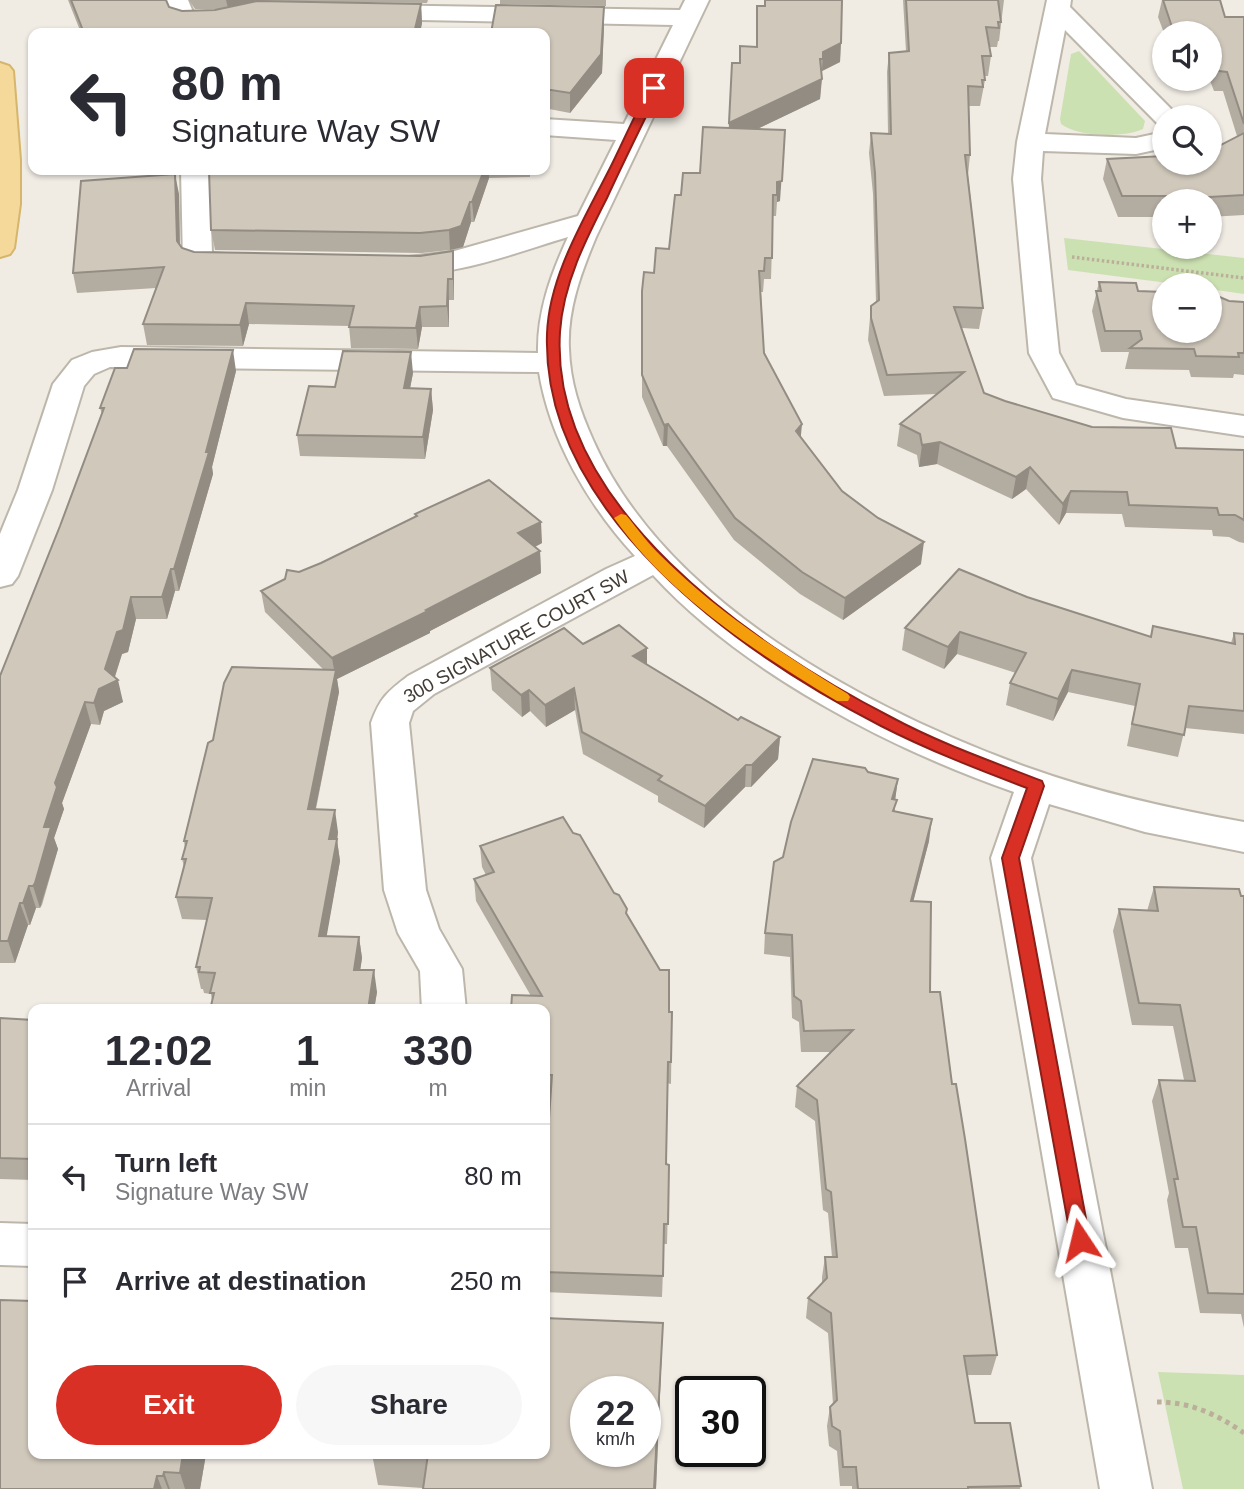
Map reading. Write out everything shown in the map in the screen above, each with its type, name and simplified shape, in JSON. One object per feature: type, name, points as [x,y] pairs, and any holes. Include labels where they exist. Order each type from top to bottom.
[{"type":"main road","points":[[0,71],[5,115],[6,215],[0,248]]},
{"type":"street","points":[[176,0],[184,20],[229,18],[248,13]]},
{"type":"street","points":[[1058,5],[1154,105]]},
{"type":"street","points":[[1058,5],[1030,142],[1027,179],[1044,353],[1064,390],[1123,408],[1244,426]]},
{"type":"street","points":[[339,12],[693,9],[565,274],[558,302],[553,332],[554,363],[566,417],[584,462],[604,496],[656,559],[733,626],[820,685],[933,744],[1036,786],[1115,810],[1244,837]]},
{"type":"street","points":[[550,127],[632,133]]},
{"type":"street","points":[[1030,142],[1136,146],[1152,143]]},
{"type":"street","points":[[195,175],[198,261],[264,262]]},
{"type":"street","points":[[369,264],[422,265],[453,261],[590,222]]},
{"type":"street","points":[[0,576],[35,490],[69,384],[83,368],[103,359],[121,356],[554,363]]},
{"type":"street","name":"300 SIGNATURE COURT SW","points":[[444,1004],[441,969],[419,933],[405,890],[390,723],[397,704],[421,685],[656,559]]},
{"type":"street","points":[[1036,786],[1010,858],[1126,1489]]},
{"type":"street","points":[[0,1244],[28,1245]]},
{"type":"path","points":[[1033,255],[1244,278]]},
{"type":"path","points":[[1110,1403],[1183,1402],[1206,1409],[1244,1433]]},
{"type":"green space","points":[[1079,51],[1145,121],[1143,129],[1125,134],[1101,135],[1078,132],[1061,124],[1071,54]]},
{"type":"green space","points":[[1064,238],[1152,248],[1152,259],[1222,259],[1222,256],[1244,258],[1244,294],[1222,291],[1222,273],[1152,273],[1152,281],[1068,270]]},
{"type":"green space","points":[[1158,1372],[1244,1375],[1244,1489],[1183,1489]]},
{"type":"building","points":[[71,0],[166,0],[169,7],[182,11],[215,10],[257,1],[421,4],[415,28],[82,28]]},
{"type":"building","points":[[765,0],[842,0],[841,43],[823,52],[823,59],[820,59],[822,79],[729,123],[732,63],[740,63],[740,46],[757,47],[757,6],[765,6]]},
{"type":"building","points":[[906,0],[998,0],[1001,22],[998,22],[999,28],[986,27],[991,56],[982,56],[985,80],[982,80],[983,87],[968,86],[970,155],[965,155],[983,308],[954,307],[984,393],[1092,427],[1171,428],[1176,448],[1244,450],[1244,520],[1235,515],[1219,515],[1217,508],[1129,505],[1127,492],[1071,491],[1063,504],[1030,467],[1016,477],[940,442],[922,445],[920,434],[900,424],[964,372],[887,375],[871,318],[871,306],[879,300],[871,133],[891,134],[889,53],[909,51]]},
{"type":"building","points":[[1163,0],[1220,0],[1225,17],[1244,17],[1244,124],[1227,72],[1222,71],[1222,21],[1170,21]]},
{"type":"building","points":[[496,5],[604,7],[601,54],[570,93],[550,90],[550,28],[492,28]]},
{"type":"building","points":[[703,127],[785,130],[782,181],[777,182],[777,195],[773,195],[772,258],[765,258],[764,271],[759,271],[764,353],[802,424],[796,431],[842,491],[878,518],[924,542],[845,598],[802,572],[735,518],[668,424],[664,425],[642,375],[644,272],[654,273],[656,248],[669,249],[675,195],[681,195],[683,173],[700,173]]},
{"type":"building","points":[[1244,133],[1244,195],[1222,196],[1222,189],[1152,189],[1152,196],[1122,196],[1107,159],[1152,157],[1152,175],[1222,175],[1222,144]]},
{"type":"building","points":[[175,175],[177,241],[182,248],[194,252],[420,256],[453,251],[453,279],[448,279],[447,306],[420,307],[416,328],[349,327],[354,306],[246,303],[240,325],[143,324],[164,267],[73,273],[81,181]]},
{"type":"building","points":[[209,175],[482,175],[461,226],[449,230],[420,233],[211,230]]},
{"type":"building","points":[[1099,282],[1136,283],[1138,291],[1152,292],[1152,343],[1222,343],[1222,298],[1244,302],[1244,353],[1238,353],[1239,357],[1196,356],[1194,349],[1130,348],[1142,339],[1140,331],[1105,331],[1096,291],[1101,291]]},
{"type":"building","points":[[134,349],[233,350],[206,452],[209,452],[174,569],[171,569],[162,597],[131,597],[123,630],[117,632],[105,669],[118,680],[99,689],[94,703],[85,702],[55,783],[57,787],[44,827],[51,827],[35,883],[29,886],[23,903],[20,903],[8,941],[0,941],[0,676],[60,526],[104,408],[100,408],[115,368],[127,368]]},
{"type":"building","points":[[343,351],[411,352],[404,388],[431,389],[423,437],[297,435],[309,386],[335,387]]},
{"type":"building","points":[[489,480],[541,522],[518,533],[540,551],[426,610],[428,611],[332,658],[261,591],[285,579],[287,570],[299,572],[321,563],[417,516],[415,514]]},
{"type":"building","points":[[959,569],[1027,597],[1151,637],[1153,626],[1235,644],[1234,633],[1244,634],[1244,711],[1189,706],[1184,735],[1132,724],[1140,684],[1072,670],[1058,699],[1010,683],[1026,653],[960,632],[948,647],[905,628]]},
{"type":"building","points":[[619,625],[647,648],[633,656],[738,720],[741,717],[780,737],[752,765],[746,765],[705,806],[658,780],[662,776],[582,732],[574,688],[545,705],[529,690],[521,695],[490,668],[564,628],[583,644]]},
{"type":"building","points":[[232,667],[336,670],[308,809],[335,810],[329,839],[337,839],[319,936],[359,937],[354,970],[374,970],[369,1004],[211,1004],[214,993],[210,993],[215,973],[199,972],[200,967],[196,967],[212,898],[176,897],[186,859],[182,859],[187,841],[184,841],[208,743],[213,740],[224,683]]},
{"type":"building","points":[[813,759],[865,768],[868,772],[898,779],[892,799],[897,800],[893,811],[932,819],[911,901],[931,902],[930,992],[940,992],[952,1084],[956,1084],[997,1355],[964,1356],[975,1423],[1010,1423],[1021,1486],[858,1489],[856,1467],[843,1467],[840,1431],[832,1426],[830,1407],[837,1400],[831,1313],[808,1298],[827,1278],[825,1257],[837,1257],[831,1192],[826,1189],[817,1100],[797,1086],[853,1030],[804,1031],[801,1001],[794,996],[792,935],[765,933],[774,862],[783,857],[791,822]]},
{"type":"building","points":[[563,817],[573,833],[580,835],[614,893],[619,895],[627,909],[626,913],[660,970],[669,970],[669,1012],[672,1012],[666,1164],[669,1165],[668,1224],[664,1224],[663,1276],[550,1272],[550,1004],[511,1004],[512,995],[542,996],[474,879],[494,872],[480,846]]},
{"type":"building","points":[[1154,887],[1239,889],[1241,896],[1244,896],[1244,1294],[1208,1293],[1196,1227],[1183,1227],[1174,1179],[1178,1179],[1159,1080],[1195,1081],[1180,1005],[1139,1003],[1119,909],[1158,911]]},
{"type":"building","points":[[0,1018],[28,1020],[28,1159],[0,1158]]},
{"type":"building","points":[[0,1300],[28,1301],[28,1459],[182,1459],[180,1473],[164,1472],[163,1476],[157,1476],[154,1489],[0,1489]]},
{"type":"building","points":[[550,1318],[663,1323],[660,1376],[570,1376],[570,1467],[655,1467],[654,1489],[423,1489],[427,1459],[550,1459]]},
{"type":"slow traffic","points":[[621,518],[656,559],[714,611],[774,656],[842,697]]},
{"type":"route","points":[[654,88],[577,247],[565,274],[558,302],[553,332],[554,363],[559,395],[569,428],[584,462],[604,496],[630,530],[656,559],[733,626],[820,685],[885,721],[983,766],[1036,786],[1010,858],[1080,1240]]}]
